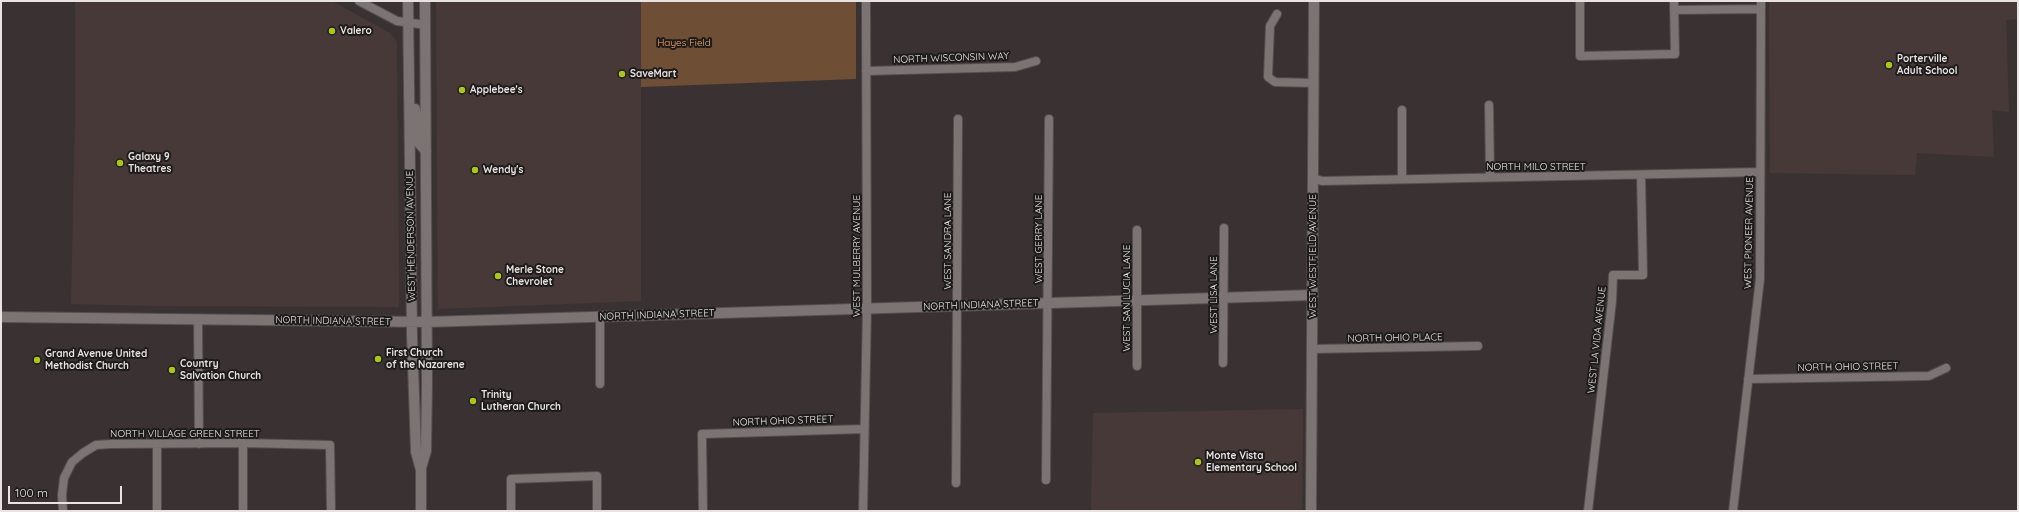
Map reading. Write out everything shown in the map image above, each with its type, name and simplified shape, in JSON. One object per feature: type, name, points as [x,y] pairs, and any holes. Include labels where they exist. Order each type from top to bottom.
[{"type":"main road","name":"WEST HENDERSON AVENUE","points":[[408,1],[412,322],[416,452],[421,470]]},
{"type":"main road","name":"WEST HENDERSON AVENUE","points":[[421,511],[421,470],[426,451],[425,1]]},
{"type":"main road","name":"WEST WESTFIELD AVENUE","points":[[1311,511],[1314,1]]},
{"type":"main road","points":[[408,56],[414,68],[416,133],[419,143],[426,150]]},
{"type":"main road","points":[[411,187],[416,187],[420,197],[422,230],[426,242]]},
{"type":"main road","name":"NORTH INDIANA STREET","points":[[1,317],[426,322],[1313,295]]},
{"type":"street","points":[[359,1],[397,21],[408,24],[426,24]]},
{"type":"street","name":"WEST MULBERRY AVENUE","points":[[863,511],[867,308],[866,1]]},
{"type":"street","points":[[1580,1],[1580,56],[1675,54],[1674,1]]},
{"type":"street","points":[[1674,10],[1761,5]]},
{"type":"street","name":"WEST PIONEER AVENUE","points":[[1733,511],[1760,279],[1761,5]]},
{"type":"street","points":[[1277,14],[1270,26],[1268,77],[1275,82],[1313,83]]},
{"type":"street","name":"NORTH WISCONSIN WAY","points":[[866,71],[1016,67],[1036,61]]},
{"type":"street","points":[[1489,105],[1490,176]]},
{"type":"street","points":[[1402,110],[1402,179]]},
{"type":"street","name":"WEST SANDRA LANE","points":[[956,483],[958,119]]},
{"type":"street","name":"WEST GERRY LANE","points":[[1046,480],[1048,119]]},
{"type":"street","name":"NORTH MILO STREET","points":[[1313,178],[1322,181],[1490,176],[1539,178],[1760,172]]},
{"type":"street","name":"WEST LA VIDA AVENUE","points":[[1588,511],[1612,301],[1613,275],[1643,275],[1641,175]]},
{"type":"street","name":"WEST LISA LANE","points":[[1223,363],[1224,228]]},
{"type":"street","name":"WEST SAN LUCIA LANE","points":[[1137,230],[1137,366]]},
{"type":"street","points":[[600,317],[600,384]]},
{"type":"street","points":[[198,320],[199,444]]},
{"type":"street","name":"NORTH OHIO PLACE","points":[[1312,349],[1478,346]]},
{"type":"street","name":"NORTH OHIO STREET","points":[[1748,379],[1929,376],[1946,368]]},
{"type":"street","name":"NORTH OHIO STREET","points":[[703,511],[702,434],[864,429]]},
{"type":"street","points":[[243,443],[244,511]]},
{"type":"street","name":"NORTH VILLAGE GREEN STREET","points":[[63,511],[62,495],[64,478],[72,462],[96,446],[111,444],[243,443],[330,445],[331,511]]},
{"type":"street","points":[[157,444],[157,511]]},
{"type":"street","points":[[511,511],[511,479],[597,476],[597,511]]},
{"type":"shaded area","points":[[75,1],[332,1],[390,33],[396,40],[397,45],[399,307],[157,306],[71,304],[75,121]]},
{"type":"shaded area","points":[[436,1],[641,1],[641,301],[438,309]]},
{"type":"shaded area","name":"Porterville Adult School","points":[[1769,1],[2018,1],[2018,19],[2006,20],[2009,112],[1992,110],[1994,157],[1917,153],[1915,175],[1770,173]]},
{"type":"shaded area","name":"Monte Vista Elementary School","points":[[1303,409],[1302,511],[1091,511],[1093,413]]},
{"type":"green space","name":"Hayes Field","points":[[641,1],[856,1],[856,79],[641,87]]},
{"type":"place","name":"Valero","points":[[332,31]]},
{"type":"place","name":"Porterville Adult School","points":[[1889,65]]},
{"type":"place","name":"SaveMart","points":[[622,74]]},
{"type":"place","name":"Applebee's","points":[[462,90]]},
{"type":"place","name":"Galaxy 9 Theatres","points":[[120,163]]},
{"type":"place","name":"Wendy's","points":[[475,170]]},
{"type":"place","name":"Merle Stone Chevrolet","points":[[498,276]]},
{"type":"place","name":"First Church of the Nazarene","points":[[378,359]]},
{"type":"place","name":"Grand Avenue United Methodist Church","points":[[37,360]]},
{"type":"place","name":"Country Salvation Church","points":[[172,370]]},
{"type":"place","name":"Trinity Lutheran Church","points":[[473,401]]},
{"type":"place","name":"Monte Vista Elementary School","points":[[1198,462]]}]
